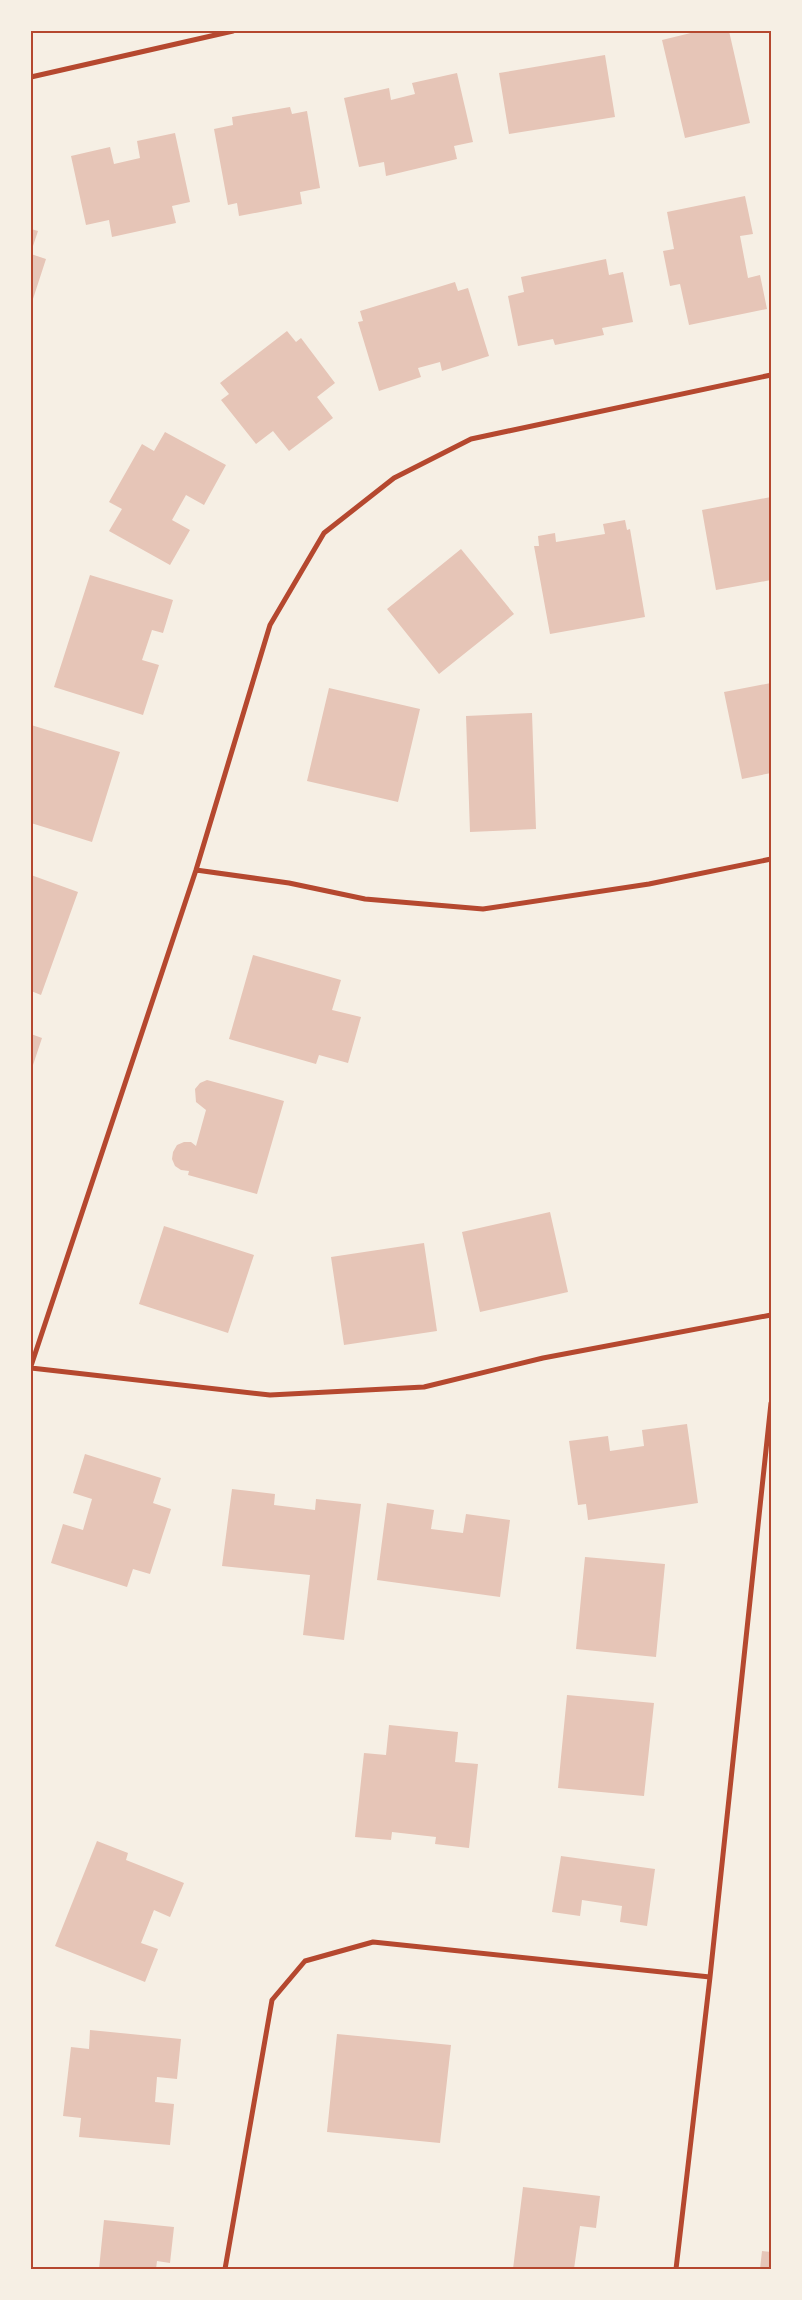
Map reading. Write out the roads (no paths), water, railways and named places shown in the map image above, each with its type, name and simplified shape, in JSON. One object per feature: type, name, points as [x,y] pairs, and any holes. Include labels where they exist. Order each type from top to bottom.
[{"type":"street","points":[[31,77],[233,31]]},
{"type":"street","points":[[771,375],[471,439],[394,478],[324,533],[270,625],[196,870],[31,1367],[270,1395],[424,1387],[543,1358],[771,1315]]},
{"type":"street","points":[[196,870],[289,883],[365,899],[484,909],[649,884],[771,859]]},
{"type":"street","points":[[676,2269],[710,1977],[771,1403]]},
{"type":"street","points":[[225,2269],[272,2000],[305,1960],[373,1942],[710,1977]]}]
